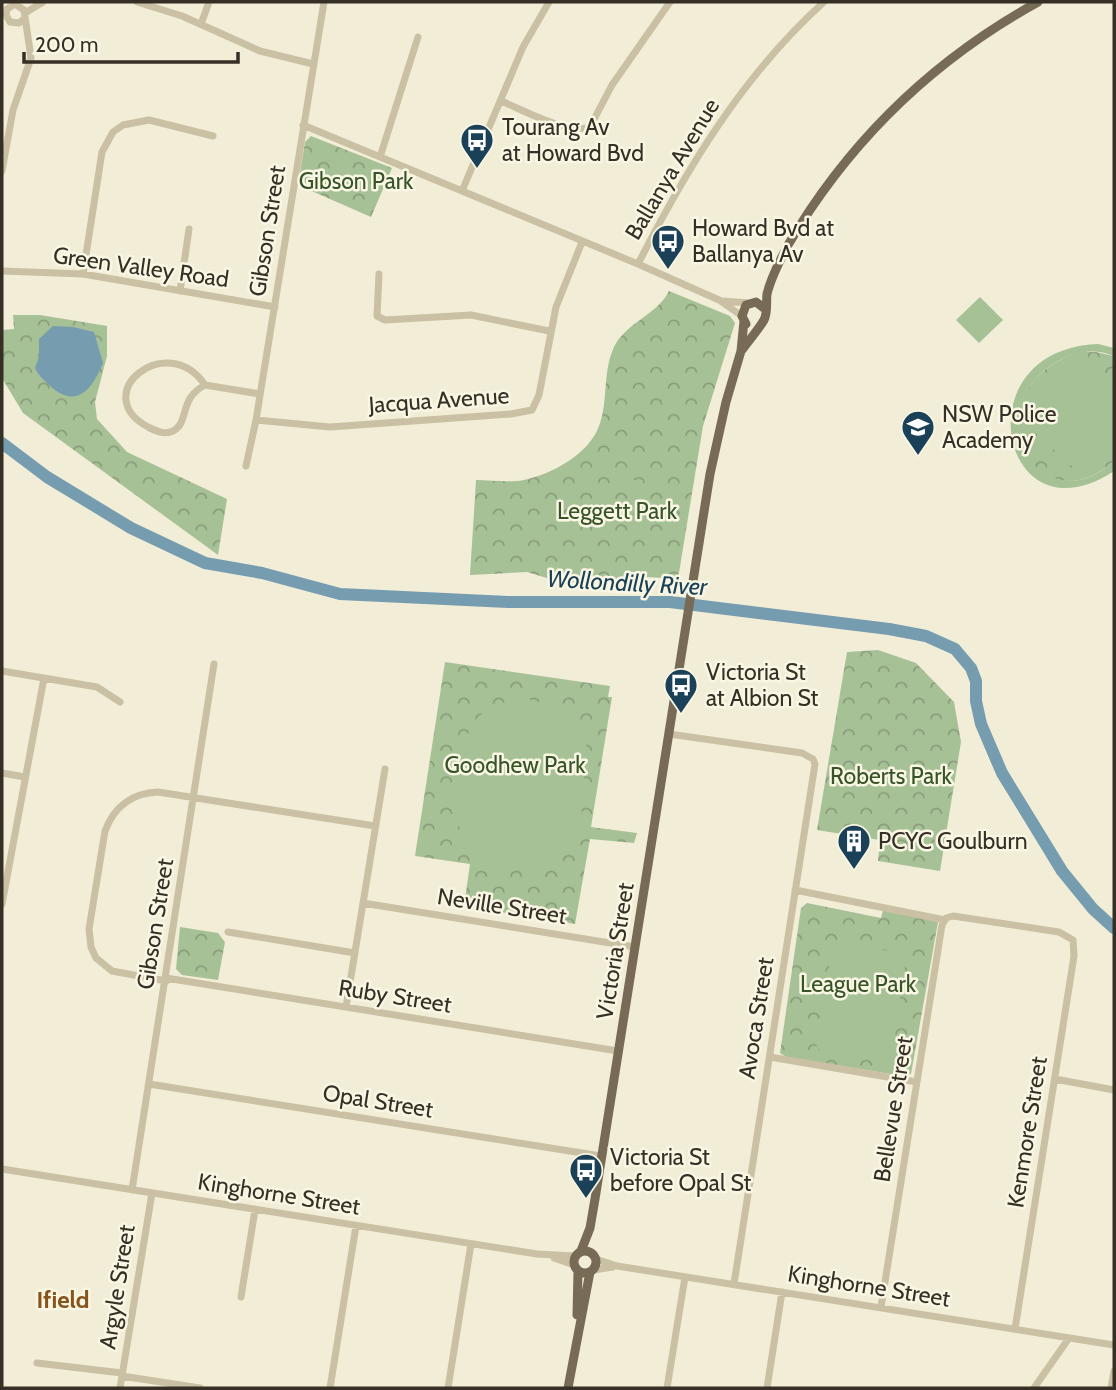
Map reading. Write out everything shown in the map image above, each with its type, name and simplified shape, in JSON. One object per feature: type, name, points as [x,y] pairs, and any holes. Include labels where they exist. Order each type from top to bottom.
[{"type":"main road","points":[[741,351],[743,308],[770,282],[808,214],[870,132],[924,78],[1002,21],[1038,2]]},
{"type":"main road","points":[[741,351],[764,320],[770,282]]},
{"type":"main road","points":[[751,303],[765,309]]},
{"type":"main road","points":[[743,319],[758,326]]},
{"type":"main road","name":"Victoria Street","points":[[579,1320],[577,1261],[590,1228],[710,474],[741,351]]},
{"type":"main road","name":"Victoria Street","points":[[568,1388],[579,1320],[594,1256],[590,1228]]},
{"type":"main road","points":[[577,1261],[594,1256]]},
{"type":"main road","points":[[577,1261],[591,1271]]},
{"type":"street","points":[[2,171],[3,151],[13,110],[31,58],[27,34],[11,13],[42,2]]},
{"type":"street","points":[[137,2],[201,24],[260,51],[313,64]]},
{"type":"street","points":[[201,24],[209,2]]},
{"type":"street","name":"Gibson Street","points":[[246,466],[275,307],[324,2]]},
{"type":"street","points":[[462,191],[523,47],[549,2]]},
{"type":"street","points":[[501,101],[575,130],[590,127],[612,85],[670,2]]},
{"type":"street","name":"Ballanya Avenue","points":[[638,264],[692,163],[725,115],[767,61],[824,2]]},
{"type":"street","points":[[380,157],[418,37]]},
{"type":"street","points":[[83,274],[102,152],[113,132],[123,125],[149,120],[213,136]]},
{"type":"street","points":[[303,125],[638,264],[719,300],[743,319]]},
{"type":"street","points":[[180,290],[189,229]]},
{"type":"street","name":"Jacqua Avenue","points":[[256,420],[330,427],[523,413],[537,403],[549,331],[582,242]]},
{"type":"street","name":"Green Valley Road","points":[[2,271],[83,274],[275,307]]},
{"type":"street","points":[[379,274],[377,316],[385,320],[471,315],[549,331]]},
{"type":"street","points":[[719,300],[751,303]]},
{"type":"street","points":[[205,385],[190,395],[180,425],[170,432],[159,432],[139,422],[126,406],[126,392],[133,378],[155,364],[184,366],[194,371],[205,385],[260,394]]},
{"type":"street","name":"Gibson Street","points":[[132,1190],[214,663]]},
{"type":"street","points":[[2,671],[97,687],[120,702]]},
{"type":"street","points":[[2,904],[44,678]]},
{"type":"street","name":"Avoca Street","points":[[669,734],[802,753],[813,759],[814,771],[734,1284]]},
{"type":"street","points":[[346,1007],[385,769]]},
{"type":"street","points":[[2,773],[25,777]]},
{"type":"street","name":"Ruby Street","points":[[375,826],[195,797],[144,793],[131,799],[115,812],[105,831],[90,923],[91,947],[101,963],[118,973],[618,1051]]},
{"type":"street","points":[[795,890],[945,919]]},
{"type":"street","name":"Neville Street","points":[[363,903],[635,947]]},
{"type":"street","name":"Kenmore Street","points":[[945,919],[961,916],[1059,932],[1073,940],[1074,957],[1015,1329]]},
{"type":"street","name":"Bellevue Street","points":[[881,1307],[940,933],[945,919]]},
{"type":"street","points":[[228,932],[355,953]]},
{"type":"street","points":[[770,1057],[917,1082]]},
{"type":"street","points":[[1055,1079],[1114,1090]]},
{"type":"street","name":"Opal Street","points":[[149,1084],[601,1156]]},
{"type":"street","name":"Kinghorne Street","points":[[2,1169],[577,1261]]},
{"type":"street","name":"Argyle Street","points":[[120,1388],[152,1193]]},
{"type":"street","points":[[242,1297],[255,1210]]},
{"type":"street","points":[[330,1388],[356,1226]]},
{"type":"street","points":[[448,1388],[471,1244]]},
{"type":"street","name":"Kinghorne Street","points":[[594,1256],[617,1266],[1114,1345]]},
{"type":"street","name":"Kinghorne Street","points":[[591,1271],[617,1266]]},
{"type":"street","points":[[667,1388],[685,1277]]},
{"type":"street","points":[[767,1388],[782,1292]]},
{"type":"street","points":[[1034,1388],[1069,1338]]},
{"type":"street","points":[[37,1363],[200,1388]]},
{"type":"street","points":[[1111,1388],[1114,1371]]},
{"type":"green space","name":"Gibson Park","points":[[311,136],[392,168],[371,217],[298,185],[305,142]]},
{"type":"green space","name":"Leggett Park","points":[[669,291],[730,316],[735,323],[703,426],[678,579],[647,577],[563,583],[527,572],[470,575],[476,480],[524,480],[557,468],[578,454],[599,426],[605,399],[607,370],[617,342],[656,307]]},
{"type":"green space","points":[[980,297],[1003,320],[979,343],[956,320]]},
{"type":"green space","points":[[13,315],[40,315],[107,326],[107,356],[95,402],[97,419],[127,452],[227,499],[218,555],[23,413],[2,378],[2,330],[14,329]]},
{"type":"green space","points":[[1098,344],[1114,348],[1114,356],[1093,351],[1072,355],[1058,361],[1033,382],[1020,407],[1019,432],[1026,454],[1042,472],[1062,480],[1087,478],[1114,461],[1114,471],[1075,487],[1044,484],[1023,465],[1012,438],[1013,406],[1026,377],[1054,354]]},
{"type":"green space","points":[[1078,352],[1114,356],[1114,461],[1085,478],[1059,480],[1037,469],[1023,449],[1018,424],[1024,397],[1043,372]]},
{"type":"green space","points":[[1076,355],[1108,383],[1050,446],[1019,418]]},
{"type":"green space","points":[[1109,384],[1114,388],[1114,442],[1083,476],[1052,448]]},
{"type":"green space","points":[[633,480],[643,480],[643,494],[647,494],[646,511],[641,516],[632,513]]},
{"type":"green space","name":"Roberts Park","points":[[878,650],[916,663],[954,702],[961,742],[940,871],[878,861],[880,840],[817,830],[847,652]]},
{"type":"green space","name":"Goodhew Park","points":[[445,662],[610,686],[608,697],[612,697],[591,827],[637,833],[634,843],[590,839],[575,924],[464,906],[470,864],[415,856]]},
{"type":"green space","points":[[523,698],[565,714],[580,730],[585,740],[587,757],[580,822],[571,841],[564,850],[545,862],[512,867],[489,860],[473,848],[461,832],[457,807],[465,748],[473,724],[490,708]]},
{"type":"green space","name":"League Park","points":[[807,903],[881,918],[883,910],[938,922],[911,1074],[903,1076],[786,1057],[780,1053],[801,908]]},
{"type":"green space","points":[[180,927],[218,933],[225,942],[218,980],[182,975],[176,969]]},
{"type":"green space","points":[[833,942],[907,954],[890,1061],[816,1049]]},
{"type":"water","points":[[53,326],[94,332],[103,363],[94,381],[82,394],[67,396],[59,392],[43,379],[35,368],[39,357],[39,339]]},
{"type":"waterway","name":"Wollondilly River","points":[[2,443],[47,477],[131,528],[205,563],[262,573],[340,594],[508,602],[670,602],[926,636],[955,649],[971,668],[976,681],[976,701],[981,724],[1002,773],[1062,871],[1093,909],[1114,928]]},
{"type":"place","name":"Tourang Av at Howard Bvd","points":[[477,170]]},
{"type":"place","name":"Howard Bvd at Ballanya Av","points":[[668,271]]},
{"type":"place","name":"NSW Police Academy","points":[[918,457]]},
{"type":"place","name":"Victoria St at Albion St","points":[[681,715]]},
{"type":"place","name":"PCYC Goulburn","points":[[854,871]]},
{"type":"place","name":"Victoria St before Opal St","points":[[586,1200]]},
{"type":"district","name":"Ifield","points":[[63,1300]]}]
